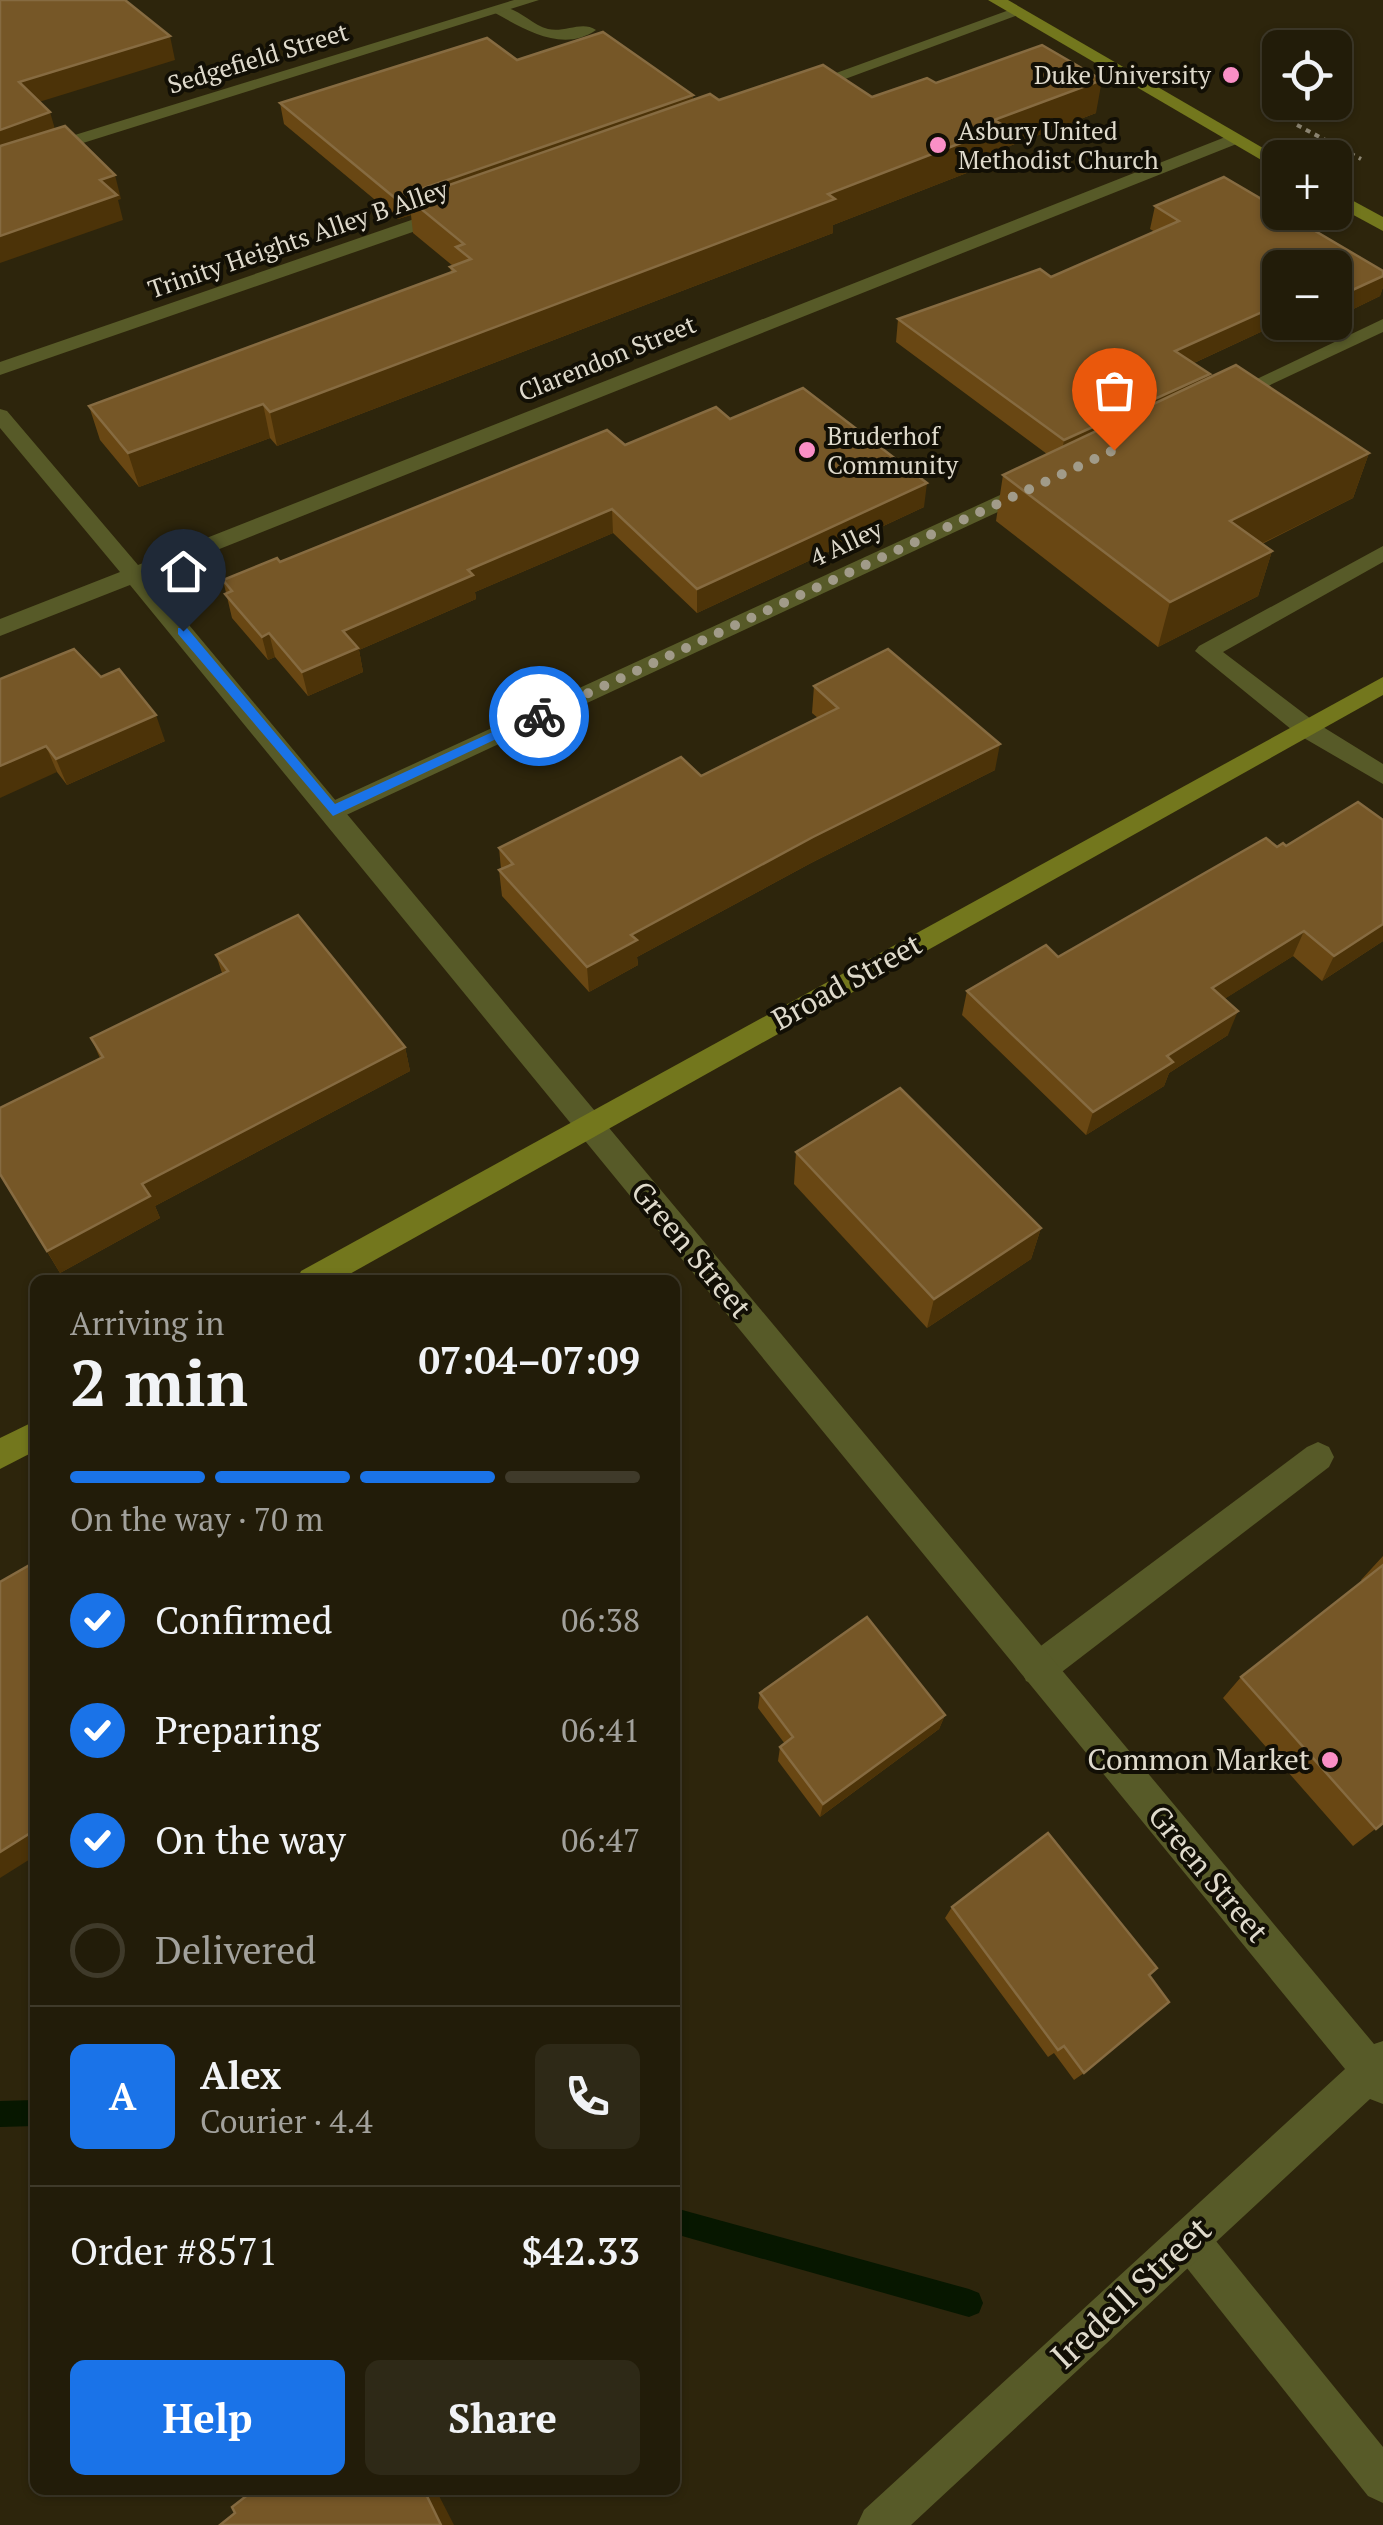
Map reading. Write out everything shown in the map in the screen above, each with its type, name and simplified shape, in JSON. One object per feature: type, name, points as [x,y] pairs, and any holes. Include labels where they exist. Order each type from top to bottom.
[{"type":"street","name":"Sedgefield Street","points":[[0,164],[531,0]]},
{"type":"street","points":[[996,0],[1262,156]]},
{"type":"street","points":[[501,10],[547,35],[588,30]]},
{"type":"street","points":[[780,97],[1018,12]]},
{"type":"street","name":"Clarendon Street","points":[[0,628],[1233,139]]},
{"type":"street","name":"Trinity Heights Alley B Alley","points":[[0,369],[463,208]]},
{"type":"street","points":[[1352,208],[1383,225]]},
{"type":"street","points":[[1201,410],[1383,326]]},
{"type":"street","name":"Green Street","points":[[0,415],[333,811],[1038,1669],[1379,2072]]},
{"type":"street","name":"4 Alley","points":[[333,811],[1062,474]]},
{"type":"street","points":[[1383,553],[1206,651],[1306,728],[1383,775]]},
{"type":"street","name":"Broad Street","points":[[321,1275],[1383,684]]},
{"type":"street","points":[[0,1454],[30,1438]]},
{"type":"street","points":[[1038,1669],[1318,1457]]},
{"type":"street","name":"Iredell Street","points":[[879,2525],[1189,2240],[1379,2072]]},
{"type":"street","points":[[1189,2240],[1383,2481]]},
{"type":"building","points":[[0,0],[125,0],[170,36],[19,82],[50,112],[0,130]]},
{"type":"building","points":[[603,32],[693,95],[395,198],[280,103],[487,38],[517,60]]},
{"type":"building","points":[[1042,45],[1102,80],[994,120],[1005,126],[828,194],[835,199],[270,412],[263,404],[128,453],[89,406],[455,271],[450,267],[471,259],[456,247],[464,244],[409,199],[710,94],[719,100],[823,65],[872,97],[927,78],[936,83]]},
{"type":"building","points":[[65,126],[115,175],[100,180],[117,195],[0,236],[0,146]]},
{"type":"building","points":[[1224,177],[1262,199],[1262,230],[1314,230],[1347,250],[1262,250],[1262,312],[1175,351],[1210,374],[1064,440],[898,319],[1040,269],[1051,277],[1179,221],[1155,206]]},
{"type":"building","points":[[1352,253],[1383,271],[1383,276],[1352,290]]},
{"type":"building","points":[[1236,365],[1369,453],[1230,521],[1272,551],[1170,602],[1003,475]]},
{"type":"building","points":[[803,388],[927,483],[697,589],[612,509],[468,570],[473,575],[343,631],[358,648],[302,672],[269,633],[262,637],[225,594],[232,591],[223,580],[277,558],[280,562],[607,430],[625,445],[716,407],[730,419]]},
{"type":"building","points":[[74,649],[101,677],[119,669],[156,715],[56,759],[46,746],[0,766],[0,679]]},
{"type":"building","points":[[888,649],[1000,744],[813,837],[631,935],[637,940],[587,967],[499,870],[513,864],[499,848],[681,757],[701,776],[838,708],[814,686]]},
{"type":"building","points":[[1358,802],[1383,820],[1383,924],[1334,956],[1304,931],[1212,988],[1238,1011],[1167,1056],[1173,1062],[1093,1112],[967,991],[1046,945],[1058,957],[1266,838],[1277,847],[1283,843],[1286,846]]},
{"type":"building","points":[[298,915],[405,1047],[142,1184],[150,1196],[47,1251],[0,1174],[0,1108],[103,1057],[91,1038],[228,971],[216,955]]},
{"type":"building","points":[[900,1088],[1041,1228],[934,1299],[796,1152]]},
{"type":"building","points":[[30,1565],[30,1833],[0,1852],[0,1582]]},
{"type":"building","name":"Common Market","points":[[1383,1565],[1383,1823],[1376,1829],[1241,1677]]},
{"type":"building","points":[[867,1617],[945,1715],[823,1804],[780,1747],[793,1737],[760,1693]]},
{"type":"building","points":[[1048,1833],[1157,1968],[1149,1975],[1169,2002],[1084,2073],[1064,2046],[1058,2050],[952,1907]]},
{"type":"building","points":[[248,2495],[426,2495],[441,2525],[220,2525],[235,2513],[232,2507]]},
{"type":"waterway","points":[[0,2114],[30,2113]]},
{"type":"waterway","points":[[680,2222],[969,2303]]},
{"type":"way so far","points":[[539,716],[1114,450]]},
{"type":"place","name":"Duke University","points":[[1231,75]]},
{"type":"place","name":"Asbury United Methodist Church","points":[[938,145]]},
{"type":"place","name":"Bruderhof Community","points":[[807,450]]},
{"type":"place","name":"Common Market","points":[[1330,1760]]},
{"type":"route","points":[[183,631],[333,811],[539,716]]}]
